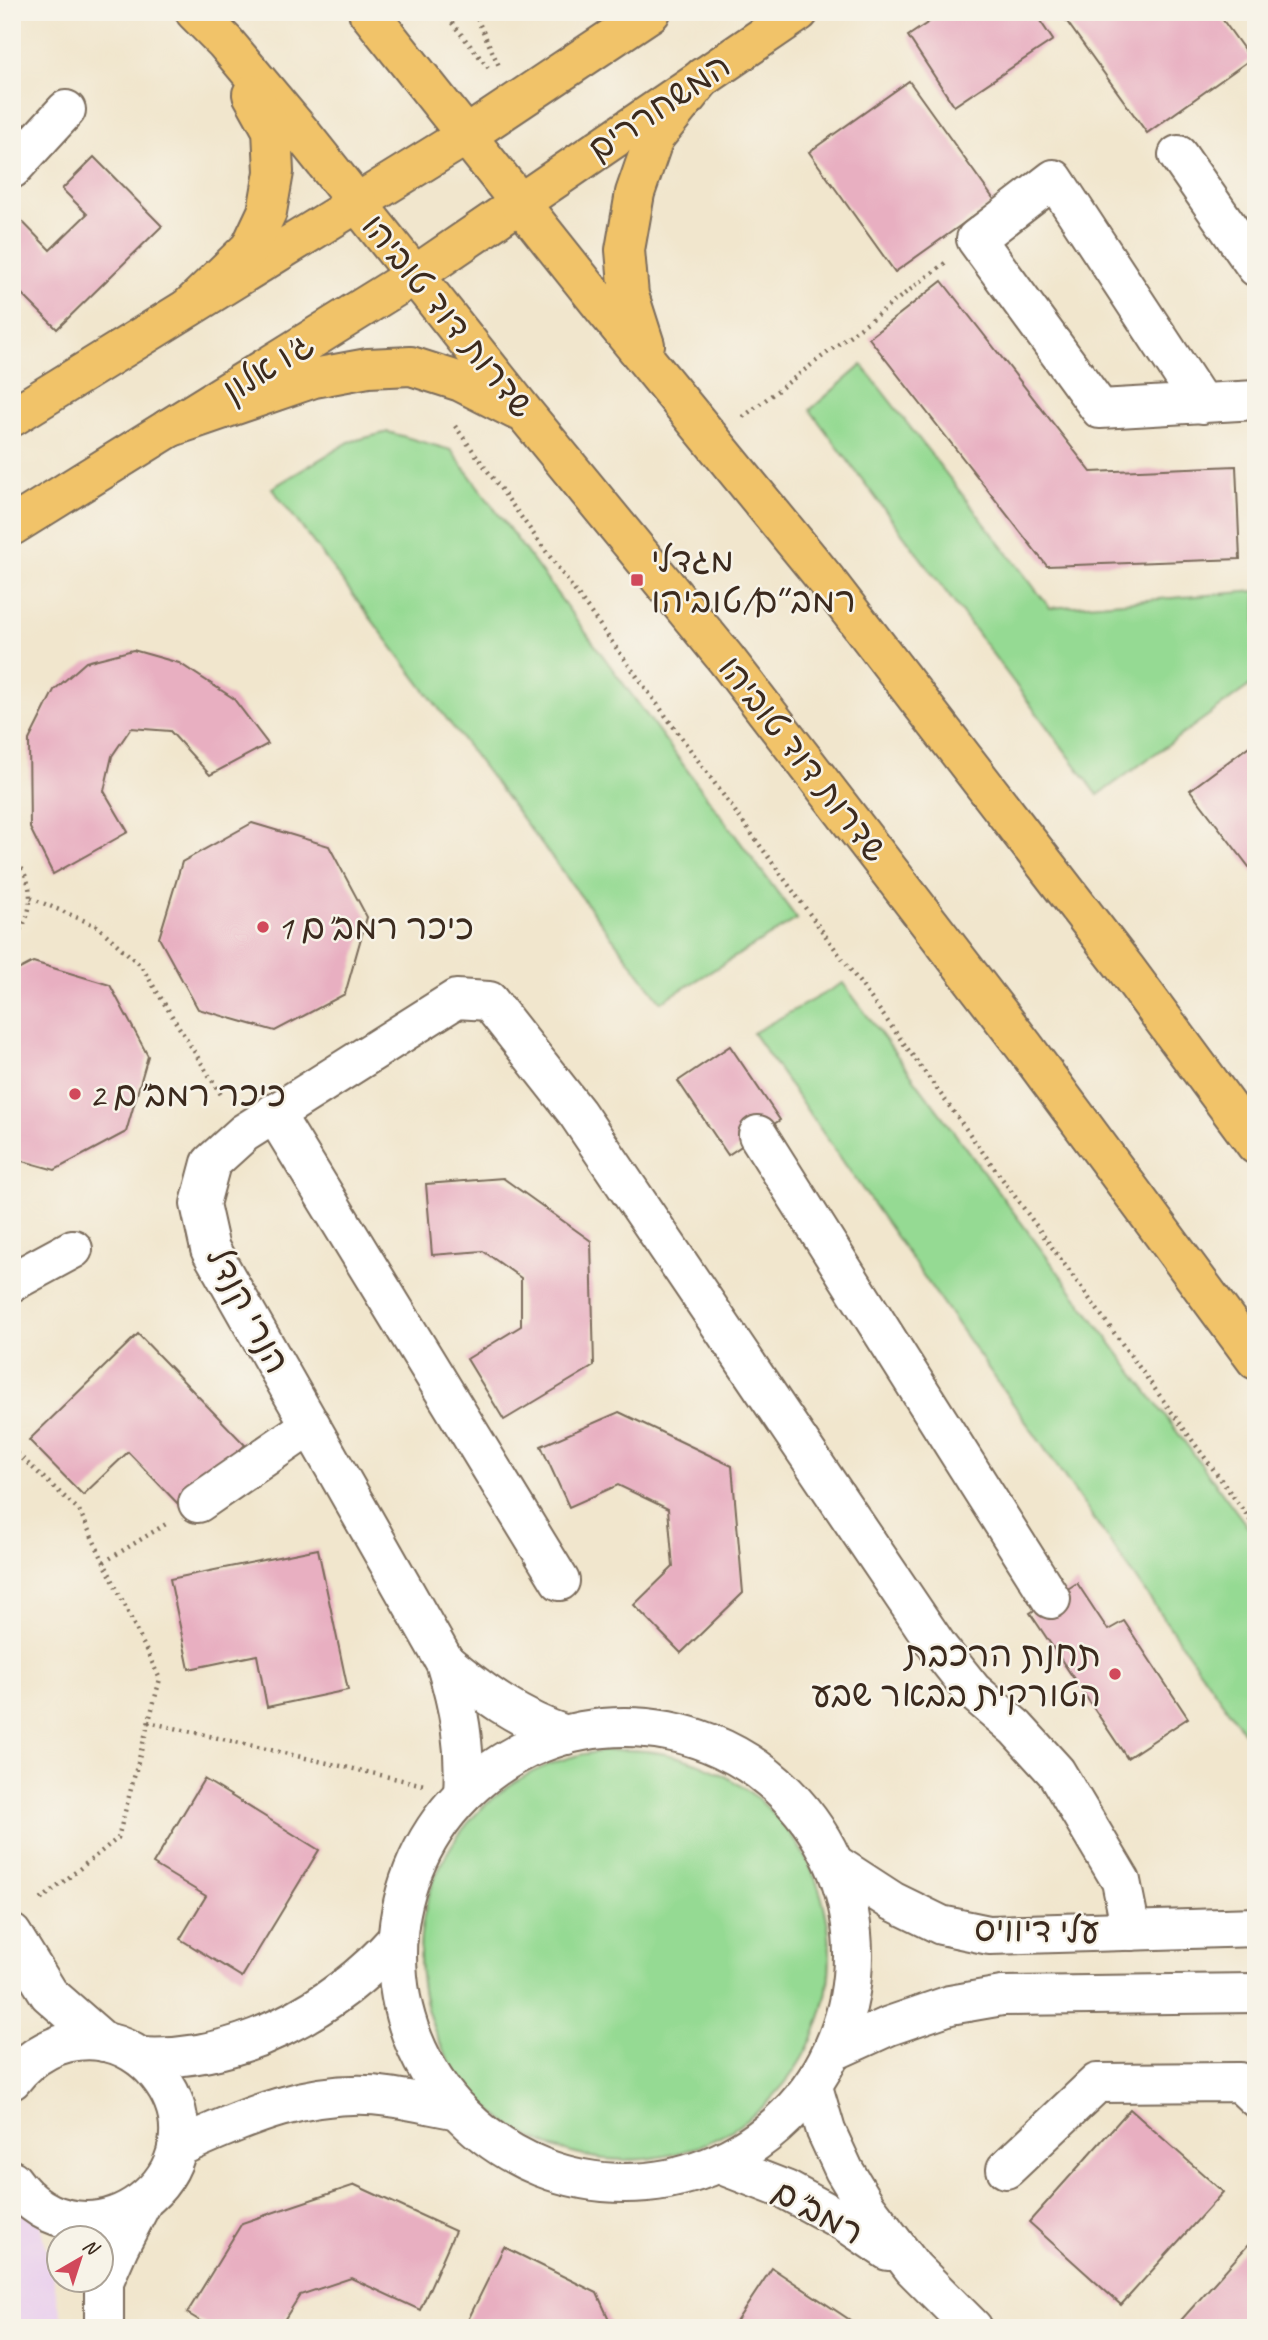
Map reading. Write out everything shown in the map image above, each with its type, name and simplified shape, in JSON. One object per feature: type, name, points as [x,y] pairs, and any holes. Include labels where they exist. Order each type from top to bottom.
[{"type":"main road","name":"שדרות דוד טוביהו","points":[[195,12],[225,42],[358,203],[526,415],[726,659],[1024,1045],[1256,1360]]},
{"type":"main road","points":[[368,12],[826,580],[1126,969],[1256,1144]]},
{"type":"main road","points":[[12,417],[467,135],[651,12]]},
{"type":"main road","name":"המשחררים","points":[[520,202],[799,12]]},
{"type":"main road","points":[[189,307],[250,248],[267,212],[274,172],[272,130],[225,42]]},
{"type":"main road","points":[[653,367],[629,295],[625,250],[635,192],[654,138],[703,77]]},
{"type":"main road","name":"ג'ו אלון","points":[[12,526],[415,275],[520,202]]},
{"type":"main road","points":[[169,428],[314,378],[368,368],[411,366],[461,382],[526,415]]},
{"type":"street","points":[[12,169],[66,110]]},
{"type":"street","points":[[1178,155],[1256,267]]},
{"type":"street","points":[[1202,404],[1054,179],[976,239],[1100,409],[1202,404],[1256,400]]},
{"type":"street","name":"הנרי קנדל","points":[[463,1794],[465,1769],[459,1706],[445,1662],[210,1249],[200,1204],[211,1163],[259,1123],[456,999],[489,1001],[577,1113],[938,1647],[973,1691],[1016,1728],[1056,1772],[1121,1881],[1131,1931]]},
{"type":"street","points":[[259,1123],[560,1581]]},
{"type":"street","points":[[758,1135],[1052,1599]]},
{"type":"street","points":[[12,1282],[73,1249]]},
{"type":"street","points":[[198,1503],[311,1425]]},
{"type":"street","name":"הנרי קנדל","points":[[445,1662],[511,1711],[566,1735]]},
{"type":"street","points":[[628,1727],[665,1731],[702,1740],[736,1755],[767,1776],[794,1802],[814,1827],[835,1864],[845,1893],[852,1926],[852,1990],[845,2022],[834,2051],[813,2087],[797,2107],[771,2131],[741,2153],[719,2164],[673,2179],[646,2183],[610,2183],[575,2178],[516,2156],[485,2135],[458,2110],[439,2087],[411,2034],[402,2002],[398,1971],[399,1920],[408,1883],[421,1852],[441,1820],[463,1794],[491,1770],[522,1751],[566,1735],[591,1729],[628,1727]]},
{"type":"street","name":"עלי דיוויס","points":[[835,1864],[892,1901],[941,1925],[989,1935],[1256,1927]]},
{"type":"street","points":[[23,1920],[49,1994],[104,2042]]},
{"type":"street","points":[[140,2057],[166,2059],[196,2054],[232,2046],[277,2028],[324,2004],[353,1982],[398,1938]]},
{"type":"street","name":"עלי דיוויס","points":[[834,2051],[888,2026],[950,2005],[1002,1996],[1256,1993]]},
{"type":"street","points":[[12,2080],[21,2068],[51,2047],[87,2040],[104,2042],[124,2048],[152,2066],[171,2096],[178,2127],[177,2148],[170,2169],[157,2190],[142,2203],[122,2214],[86,2222],[68,2219],[36,2205],[12,2180]]},
{"type":"street","points":[[1006,2169],[1097,2083],[1239,2082],[1256,2098]]},
{"type":"street","name":"רמב\"ם","points":[[813,2087],[825,2131],[867,2208],[913,2268],[973,2328]]},
{"type":"street","points":[[177,2148],[250,2116],[298,2103],[344,2096],[387,2096],[458,2110]]},
{"type":"street","name":"רמב\"ם","points":[[719,2164],[786,2190],[845,2222],[913,2268]]},
{"type":"street","points":[[104,2328],[104,2281],[142,2203]]},
{"type":"path","points":[[443,12],[516,102]]},
{"type":"path","points":[[474,12],[516,102]]},
{"type":"path","points":[[712,440],[976,239]]},
{"type":"path","points":[[453,422],[1256,1528]]},
{"type":"path","points":[[12,858],[18,863],[27,880],[31,898],[27,917],[12,938]]},
{"type":"path","points":[[31,898],[97,926],[141,966],[259,1123]]},
{"type":"path","points":[[12,1449],[79,1510],[160,1679],[118,1838],[23,1920]]},
{"type":"path","points":[[104,1562],[198,1503]]},
{"type":"path","points":[[148,1722],[463,1794]]},
{"type":"shaded area","points":[[12,2196],[40,2220],[46,2247],[46,2294],[56,2294],[64,2328],[12,2328]]},
{"type":"green space","points":[[862,365],[1050,608],[1256,591],[1256,681],[1098,795],[810,410]]},
{"type":"green space","points":[[388,432],[451,450],[797,919],[661,1002],[272,488],[349,442]]},
{"type":"green space","points":[[843,983],[1256,1538],[1256,1750],[753,1033]]},
{"type":"green space","points":[[625,1750],[665,1754],[704,1765],[739,1784],[770,1810],[796,1841],[815,1876],[826,1915],[830,1955],[826,1995],[815,2034],[796,2069],[770,2100],[739,2126],[704,2145],[665,2156],[625,2160],[585,2156],[546,2145],[511,2126],[480,2100],[454,2069],[435,2034],[424,1995],[420,1955],[424,1915],[435,1876],[454,1841],[480,1810],[511,1784],[546,1765],[585,1754]]},
{"type":"building","points":[[944,12],[1034,12],[1053,40],[954,106],[908,36]]},
{"type":"building","points":[[1060,12],[1217,12],[1251,59],[1147,133]]},
{"type":"building","points":[[909,81],[995,201],[895,272],[809,152]]},
{"type":"building","points":[[94,157],[162,226],[57,329],[12,284],[12,216],[15,214],[50,250],[87,214],[62,189]]},
{"type":"building","points":[[942,281],[1091,472],[1236,466],[1240,559],[1047,566],[869,338]]},
{"type":"building","points":[[133,650],[179,663],[233,698],[268,744],[210,775],[170,731],[131,728],[112,756],[104,791],[128,832],[53,874],[30,828],[29,740],[54,690],[86,662]]},
{"type":"building","points":[[1256,741],[1256,876],[1190,790]]},
{"type":"building","name":"כיכר רמב\"ם 1","points":[[252,823],[329,846],[367,917],[345,994],[275,1031],[198,1009],[159,938],[182,862]]},
{"type":"building","name":"כיכר רמב\"ם 2","points":[[33,962],[110,985],[148,1056],[126,1132],[55,1170],[12,1158],[12,973]]},
{"type":"building","points":[[730,1046],[780,1120],[728,1155],[678,1081]]},
{"type":"building","points":[[503,1178],[591,1241],[594,1366],[504,1420],[467,1359],[521,1326],[521,1278],[483,1251],[432,1255],[426,1184]]},
{"type":"building","points":[[138,1334],[245,1445],[181,1507],[128,1452],[83,1495],[29,1440]]},
{"type":"building","points":[[619,1412],[732,1466],[743,1593],[681,1653],[634,1605],[673,1567],[668,1509],[618,1485],[569,1507],[541,1446]]},
{"type":"building","points":[[318,1549],[348,1690],[267,1707],[257,1655],[189,1669],[170,1579]]},
{"type":"building","name":"תחנת הרכבת הטורקית בבאר שבע","points":[[1077,1583],[1108,1630],[1124,1621],[1188,1718],[1127,1758],[1030,1613]]},
{"type":"building","points":[[204,1779],[319,1850],[242,1977],[180,1939],[206,1896],[153,1864]]},
{"type":"building","points":[[1130,2109],[1223,2192],[1121,2305],[1029,2222]]},
{"type":"building","points":[[355,2185],[455,2231],[420,2310],[351,2278],[300,2295],[279,2328],[212,2328],[187,2313],[242,2223]]},
{"type":"building","points":[[1256,2236],[1256,2328],[1174,2328]]},
{"type":"building","points":[[504,2247],[597,2293],[613,2328],[464,2328]]},
{"type":"building","points":[[772,2268],[862,2328],[732,2328]]},
{"type":"place","name":"מגדלי רמב״ם/טוביהו","points":[[637,580]]},
{"type":"place","name":"כיכר רמב\"ם 1","points":[[263,927]]},
{"type":"place","name":"כיכר רמב\"ם 2","points":[[75,1094]]},
{"type":"place","name":"תחנת הרכבת הטורקית בבאר שבע","points":[[1115,1674]]}]
